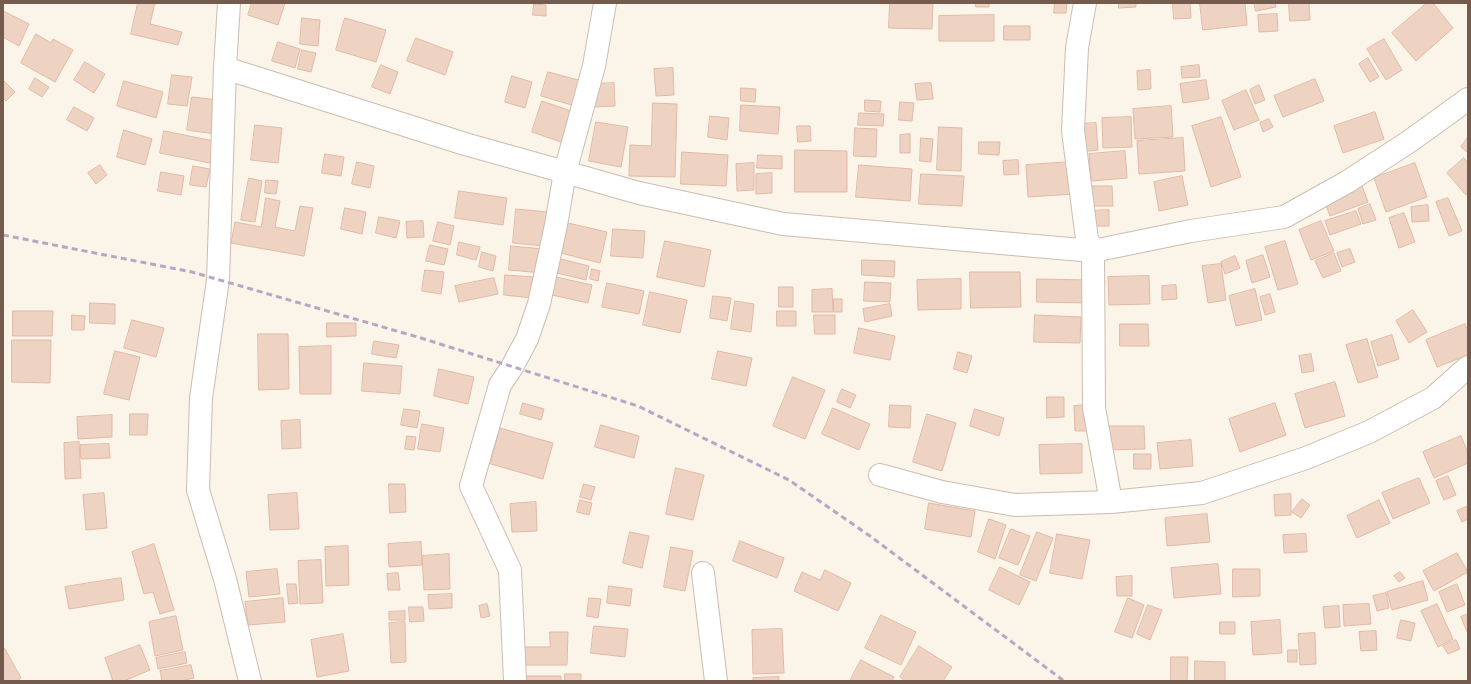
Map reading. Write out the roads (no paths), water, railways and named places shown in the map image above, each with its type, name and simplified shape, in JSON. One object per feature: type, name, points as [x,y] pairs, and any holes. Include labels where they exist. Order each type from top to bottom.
[{"type":"street","points":[[229,3],[225,68],[218,280],[201,398],[198,490],[225,579],[250,681]]},
{"type":"street","points":[[515,681],[510,570],[471,486],[500,384],[512,367],[527,339],[539,304],[556,225],[565,172],[594,66],[605,3]]},
{"type":"street","points":[[1085,3],[1077,48],[1073,131],[1087,239],[1093,251],[1094,408],[1111,502]]},
{"type":"street","points":[[225,68],[465,144],[639,193],[783,224],[1093,251],[1191,231],[1284,217],[1348,182],[1410,141],[1468,99]]},
{"type":"street","points":[[880,475],[942,492],[1015,505],[1111,502],[1202,493],[1306,458],[1369,432],[1433,398],[1468,367]]},
{"type":"street","points":[[703,573],[716,681]]},
{"type":"railway","points":[[3,235],[192,272],[421,338],[638,406],[789,480],[870,536],[1064,681]]}]
